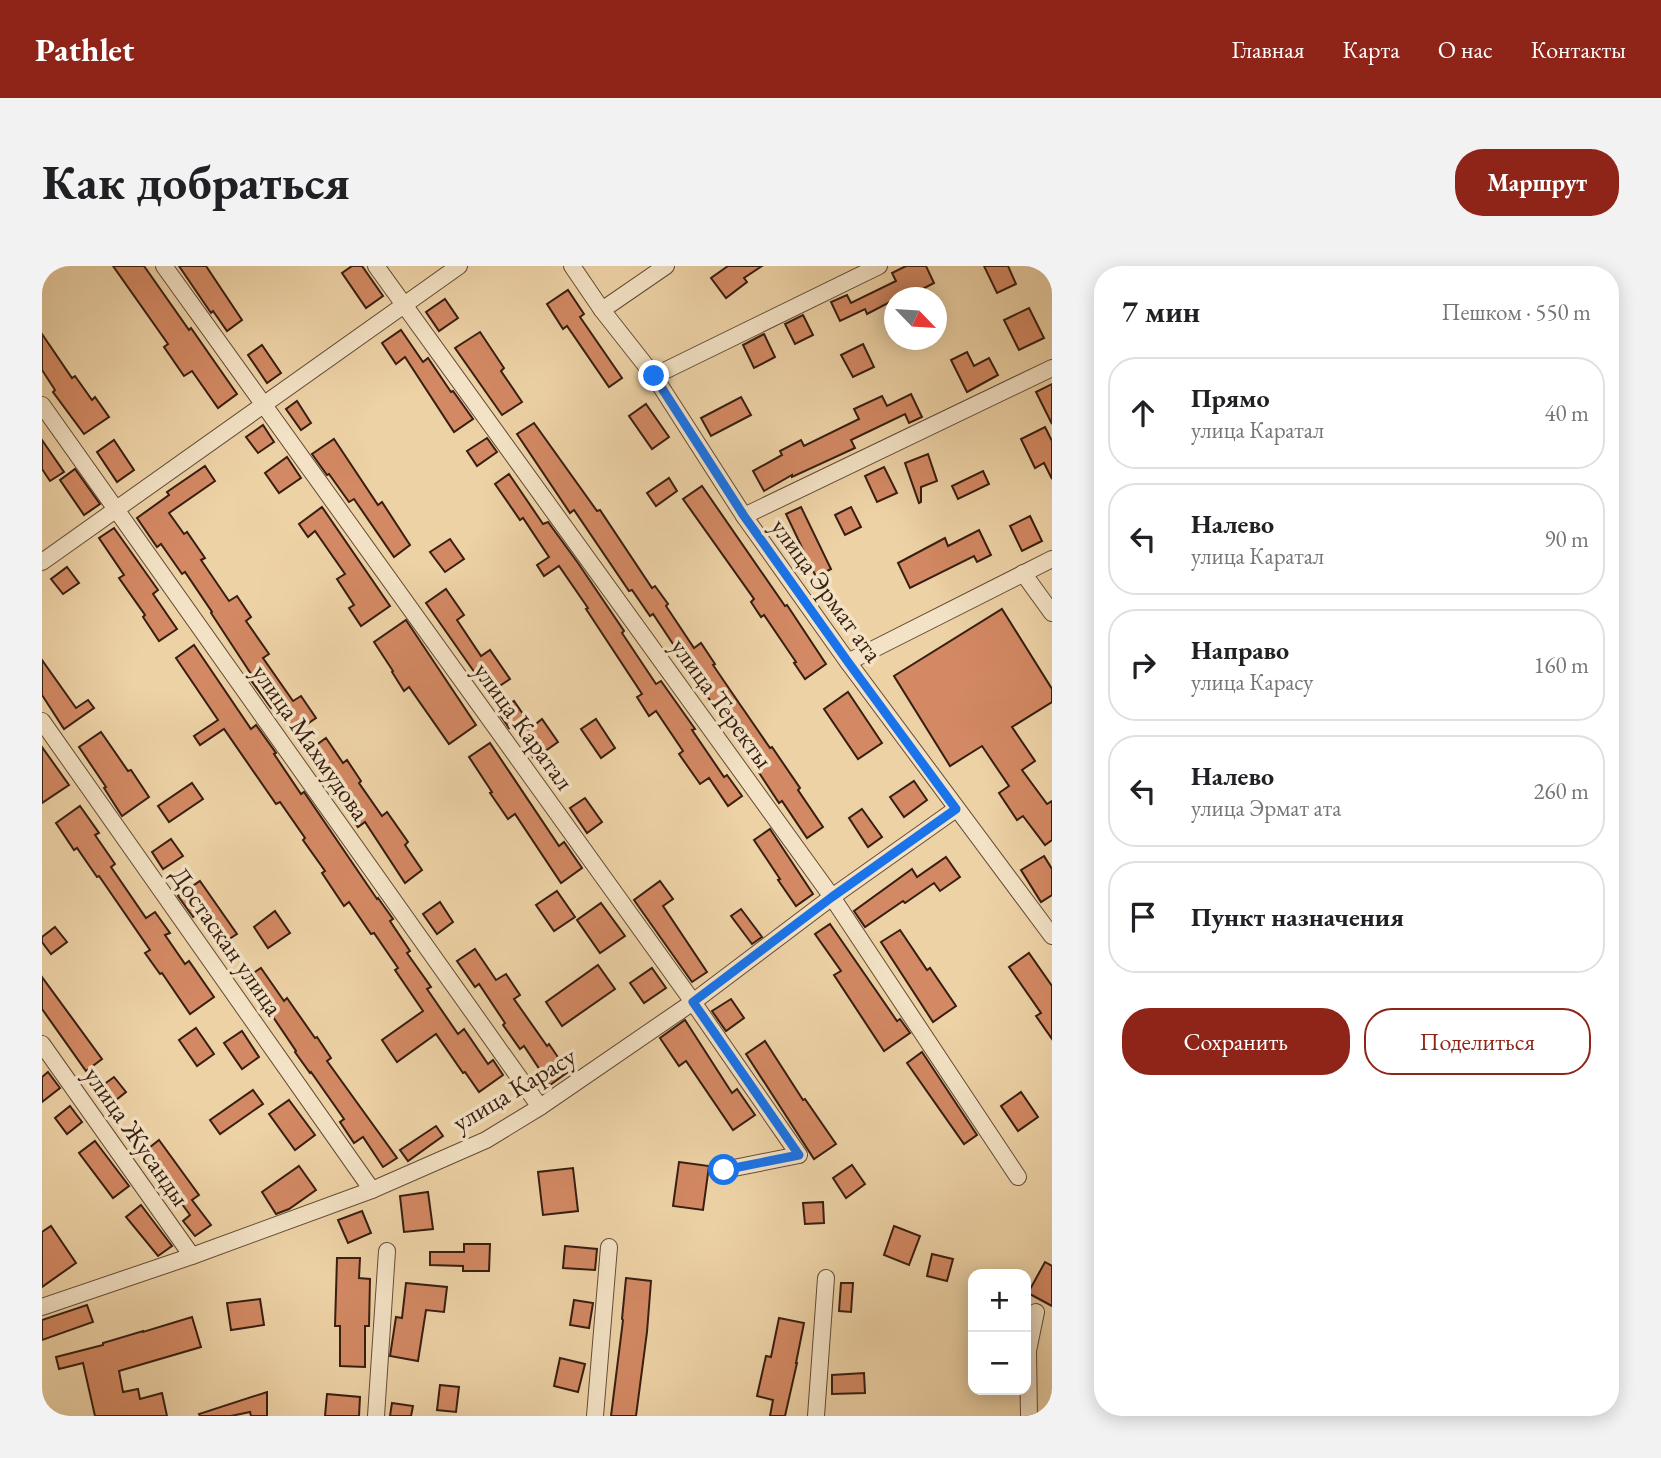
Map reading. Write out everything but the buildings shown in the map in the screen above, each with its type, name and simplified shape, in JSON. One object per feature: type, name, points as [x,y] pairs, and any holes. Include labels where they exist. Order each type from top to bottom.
[{"type":"street","name":"улица Каратал","points":[[164,266],[693,1002],[799,1155],[724,1170]]},
{"type":"street","name":"улица Теректы","points":[[376,266],[832,897],[1018,1177]]},
{"type":"street","points":[[42,562],[459,266]]},
{"type":"street","name":"улица Эрмат ата","points":[[572,266],[601,310],[654,376],[744,516],[848,662],[1052,936]]},
{"type":"street","points":[[601,310],[666,266]]},
{"type":"street","points":[[654,376],[858,270],[879,266]]},
{"type":"street","points":[[744,516],[1052,368]]},
{"type":"street","name":"улица Махмудова","points":[[42,405],[540,1107]]},
{"type":"street","points":[[848,662],[1052,558]]},
{"type":"street","points":[[1023,573],[1052,613]]},
{"type":"street","name":"Достаскан улица","points":[[42,721],[372,1189]]},
{"type":"street","name":"улица Карасу","points":[[42,1307],[192,1256],[372,1189],[486,1140],[540,1107],[693,1002],[832,897],[956,809]]},
{"type":"street","name":"улица Жусанды","points":[[42,1044],[192,1256]]},
{"type":"street","points":[[595,1416],[609,1247]]},
{"type":"street","points":[[376,1416],[387,1251]]},
{"type":"street","points":[[816,1416],[826,1278]]},
{"type":"street","points":[[1029,1416],[1028,1352],[1036,1312]]},
{"type":"route","points":[[654,376],[744,516],[956,809],[832,897],[693,1002],[799,1155],[724,1170]]}]
